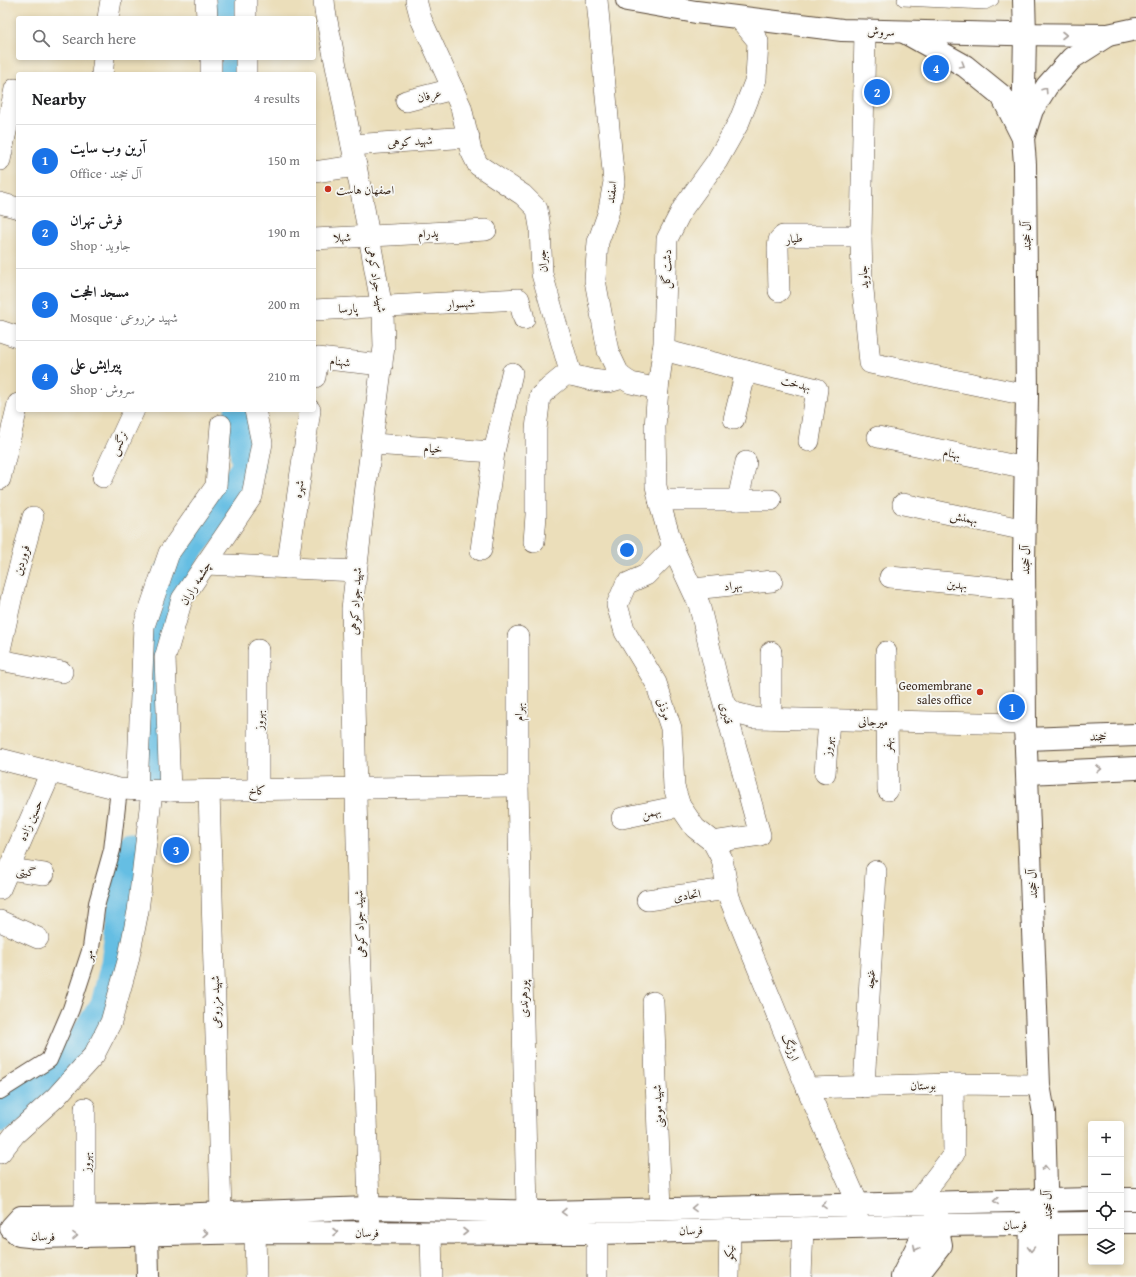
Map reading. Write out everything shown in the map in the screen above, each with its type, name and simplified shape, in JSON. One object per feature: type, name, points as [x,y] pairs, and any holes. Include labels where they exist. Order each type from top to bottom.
[{"type":"street","points":[[108,16],[111,0]]},
{"type":"street","points":[[206,0],[207,16]]},
{"type":"street","points":[[246,0],[246,16]]},
{"type":"street","name":"شهید جواد کوهی","points":[[324,0],[383,314],[384,346],[352,609],[358,888],[370,1232]]},
{"type":"street","name":"جبران","points":[[416,0],[421,19],[461,106],[471,151],[478,165],[522,195],[537,209],[540,227],[542,274],[571,375]]},
{"type":"street","name":"اسفند","points":[[597,0],[614,182],[608,214],[598,242],[595,280],[608,351],[619,374],[623,378]]},
{"type":"street","name":"سروش","points":[[627,0],[696,12],[842,30],[1108,35],[1136,29]]},
{"type":"street","name":"آل خجند","points":[[1024,0],[1025,34],[1023,138],[1025,172],[1027,395],[1025,530],[1026,732],[1039,1085],[1044,1113],[1038,1200],[1047,1277]]},
{"type":"street","name":"دشت گل","points":[[674,548],[656,486],[656,428],[658,389],[663,350],[667,239],[683,208],[717,161],[739,122],[756,79],[758,42],[739,18]]},
{"type":"street","name":"جاوید","points":[[865,31],[861,236],[862,279],[870,363],[1027,395]]},
{"type":"street","points":[[903,32],[965,66],[1002,96],[1023,138]]},
{"type":"street","points":[[1023,138],[1032,110],[1047,86],[1072,58],[1108,35]]},
{"type":"street","points":[[102,72],[104,60]]},
{"type":"street","points":[[210,60],[210,72]]},
{"type":"street","points":[[246,60],[246,72]]},
{"type":"street","points":[[0,160],[15,89]]},
{"type":"street","name":"عرفان","points":[[406,101],[453,89]]},
{"type":"street","name":"شهید کوهی","points":[[352,145],[468,137]]},
{"type":"street","points":[[316,172],[356,166]]},
{"type":"street","points":[[0,202],[16,207]]},
{"type":"street","name":"پدرام","points":[[369,236],[486,230]]},
{"type":"street","name":"شهلا","points":[[316,239],[369,236]]},
{"type":"street","name":"طیار","points":[[780,290],[778,248],[779,240],[783,236],[861,236]]},
{"type":"street","name":"شهسوار","points":[[382,307],[519,299],[524,319]]},
{"type":"street","name":"پارسا","points":[[316,310],[382,307]]},
{"type":"street","points":[[0,331],[16,336]]},
{"type":"street","name":"بهدخت","points":[[663,350],[817,389],[809,441]]},
{"type":"street","name":"شهنام","points":[[316,371],[318,358],[382,365]]},
{"type":"street","points":[[734,419],[746,371]]},
{"type":"street","points":[[481,550],[494,452],[512,373]]},
{"type":"street","points":[[534,542],[536,515],[536,429],[540,396],[564,375],[609,382],[623,378],[631,383],[658,389]]},
{"type":"street","points":[[0,479],[16,412]]},
{"type":"street","name":"نرگس","points":[[102,477],[133,412]]},
{"type":"street","name":"چشمه راران","points":[[145,790],[165,658],[182,599],[252,496],[262,443],[255,412]]},
{"type":"street","name":"شهره","points":[[287,568],[310,412]]},
{"type":"street","points":[[0,1152],[15,1134],[56,1097],[94,1055],[111,1022],[128,961],[138,911],[145,790],[144,626],[169,553],[216,486],[221,425]]},
{"type":"street","name":"بهنام","points":[[878,437],[1026,468]]},
{"type":"street","name":"خیام","points":[[372,444],[494,452]]},
{"type":"street","points":[[738,500],[746,462]]},
{"type":"street","points":[[659,500],[771,500]]},
{"type":"street","name":"بهمنش","points":[[903,504],[1025,530]]},
{"type":"street","name":"فروردین","points":[[0,650],[4,614],[33,517]]},
{"type":"street","name":"قنبری","points":[[674,548],[699,604],[760,835],[713,842]]},
{"type":"street","name":"موذنی","points":[[674,548],[646,575],[626,584],[617,605],[625,632],[656,683],[671,728],[674,787],[680,806],[695,828],[713,842],[722,859],[727,889]]},
{"type":"street","points":[[206,564],[356,571]]},
{"type":"street","name":"بهدین","points":[[890,577],[1025,590]]},
{"type":"street","name":"بهراد","points":[[693,589],[772,580]]},
{"type":"street","name":"بهرام","points":[[518,637],[518,786]]},
{"type":"street","name":"بهروز","points":[[258,650],[258,790]]},
{"type":"street","points":[[771,718],[772,652]]},
{"type":"street","name":"بهفر","points":[[886,652],[888,790]]},
{"type":"street","points":[[0,660],[62,672]]},
{"type":"street","name":"میرجانی","points":[[725,705],[735,713],[754,718],[886,721],[1026,732]]},
{"type":"street","name":"بهروز","points":[[825,773],[829,720]]},
{"type":"street","name":"خجند","points":[[1026,732],[1060,738],[1136,735]]},
{"type":"street","points":[[1060,738],[1050,741],[1044,755],[1048,765],[1062,771]]},
{"type":"street","name":"کاخ","points":[[0,759],[51,772],[145,790],[209,791],[518,786]]},
{"type":"street","points":[[1027,773],[1136,768]]},
{"type":"street","name":"حسین زاده","points":[[0,889],[51,772]]},
{"type":"street","name":"پورهرندی","points":[[518,786],[527,1212]]},
{"type":"street","name":"مهر","points":[[0,1091],[48,1060],[71,1009],[91,948],[97,903],[112,850],[145,790]]},
{"type":"street","name":"شهید مزروعی","points":[[209,791],[221,1213]]},
{"type":"street","name":"بهمن","points":[[622,818],[680,806]]},
{"type":"street","name":"گیتی","points":[[9,869],[44,874]]},
{"type":"street","name":"غنچه","points":[[864,1087],[876,871]]},
{"type":"street","name":"اتحادی","points":[[647,900],[727,889]]},
{"type":"street","name":"ارژنگ","points":[[727,889],[807,1088],[858,1204]]},
{"type":"street","points":[[0,921],[38,938]]},
{"type":"street","name":"شهید مومنی","points":[[653,1002],[661,1209]]},
{"type":"street","points":[[916,1203],[954,1154],[953,1084]]},
{"type":"street","name":"بوستان","points":[[807,1088],[953,1084],[1039,1085]]},
{"type":"street","name":"بهروز","points":[[85,1108],[85,1216]]},
{"type":"street","name":"فرسان","points":[[1088,1199],[527,1212],[369,1208],[146,1216],[21,1217],[11,1228],[19,1235],[38,1237],[255,1232],[597,1232],[1088,1223]]},
{"type":"street","points":[[1124,1199],[1136,1199]]},
{"type":"street","points":[[916,1277],[941,1245],[937,1225],[937,1202]]},
{"type":"street","points":[[856,1227],[858,1204]]},
{"type":"street","points":[[1124,1222],[1136,1222]]},
{"type":"street","name":"آل خجند","points":[[1030,1277],[1040,1224]]},
{"type":"street","points":[[902,1277],[922,1237],[937,1225]]},
{"type":"street","points":[[801,1277],[803,1228]]},
{"type":"street","name":"نیکو","points":[[729,1277],[730,1230]]},
{"type":"street","points":[[255,1232],[256,1277]]},
{"type":"street","points":[[431,1232],[432,1277]]},
{"type":"street","points":[[597,1232],[597,1277]]},
{"type":"street","points":[[147,1234],[148,1277]]},
{"type":"lane","points":[[672,0],[701,5],[844,22],[985,25],[1000,34]]},
{"type":"lane","points":[[903,0],[985,4],[993,0]]},
{"type":"waterway","points":[[224,0],[225,16]]},
{"type":"waterway","points":[[226,60],[227,72]]},
{"type":"waterway","points":[[148,769],[157,621],[170,575],[187,548],[219,510],[248,467],[241,412]]},
{"type":"waterway","points":[[0,1116],[70,1062],[107,1005],[117,963],[131,849]]},
{"type":"place","name":"پیرایش علی","points":[[936,68]]},
{"type":"place","name":"فرش تهران","points":[[877,92]]},
{"type":"place","name":"اصفهان هاست","points":[[328,189]]},
{"type":"place","name":"Geomembrane sales office","points":[[980,692]]},
{"type":"place","name":"آرین وب سایت","points":[[1012,707]]},
{"type":"place","name":"مسجد الحجت","points":[[176,850]]}]
